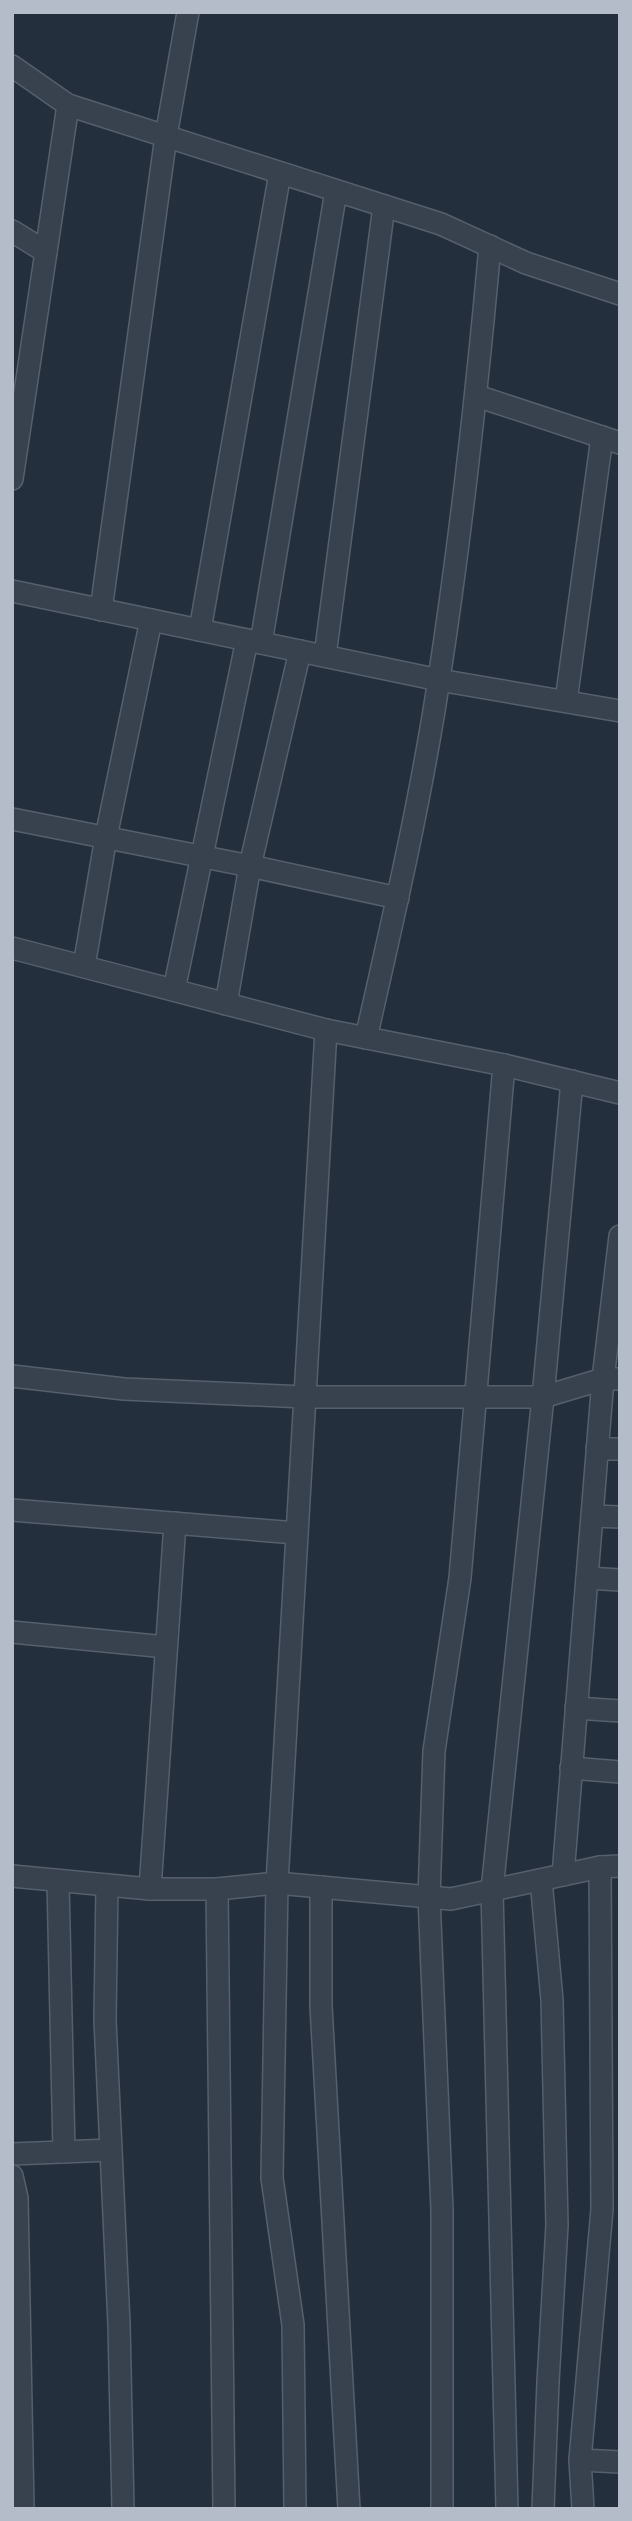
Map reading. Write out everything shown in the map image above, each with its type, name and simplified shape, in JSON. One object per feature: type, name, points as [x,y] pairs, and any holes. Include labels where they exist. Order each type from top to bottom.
[{"type":"street","points":[[101,610],[166,136],[188,12]]},
{"type":"street","points":[[12,66],[68,105],[441,224],[526,263],[620,294]]},
{"type":"street","points":[[12,479],[68,105]]},
{"type":"street","points":[[200,630],[280,173]]},
{"type":"street","points":[[174,990],[254,641],[336,191]]},
{"type":"street","points":[[326,656],[384,206]]},
{"type":"street","points":[[12,231],[46,252]]},
{"type":"street","points":[[366,1038],[398,898],[439,680],[477,396],[490,246]]},
{"type":"street","points":[[477,396],[611,440],[566,701]]},
{"type":"street","points":[[12,591],[439,680],[620,711]]},
{"type":"street","points":[[84,966],[106,837],[151,620]]},
{"type":"street","points":[[226,1004],[250,866],[300,651]]},
{"type":"street","points":[[12,819],[398,898]]},
{"type":"street","points":[[12,948],[326,1030],[504,1065],[620,1093]]},
{"type":"street","points":[[295,2509],[293,2325],[272,2178],[277,1883],[326,1030]]},
{"type":"street","points":[[442,2509],[442,2210],[429,1897],[434,1751],[460,1578],[504,1065]]},
{"type":"street","points":[[507,2509],[492,1890],[544,1397],[572,1081]]},
{"type":"street","points":[[563,1875],[597,1449],[612,1379],[620,1236]]},
{"type":"street","points":[[12,1376],[124,1390],[304,1397],[544,1397],[612,1379]]},
{"type":"street","points":[[597,1449],[620,1450]]},
{"type":"street","points":[[12,1510],[296,1533]]},
{"type":"street","points":[[592,1516],[620,1517]]},
{"type":"street","points":[[150,1889],[175,1523]]},
{"type":"street","points":[[587,1578],[620,1580]]},
{"type":"street","points":[[12,1632],[166,1647]]},
{"type":"street","points":[[576,1708],[620,1711]]},
{"type":"street","points":[[571,1768],[620,1772]]},
{"type":"street","points":[[12,1876],[150,1889],[217,1889],[277,1883],[451,1899],[610,1867],[610,2011],[603,2209],[580,2460],[583,2509]]},
{"type":"street","points":[[541,1880],[552,2000],[557,2225],[544,2509]]},
{"type":"street","points":[[58,1881],[64,2152]]},
{"type":"street","points":[[107,1885],[105,2020],[123,2509]]},
{"type":"street","points":[[321,1887],[321,2006],[349,2509]]},
{"type":"street","points":[[217,1889],[223,2509]]},
{"type":"street","points":[[12,2154],[111,2150]]},
{"type":"street","points":[[12,2176],[15,2198],[23,2509]]},
{"type":"street","points":[[580,2460],[620,2462]]}]
